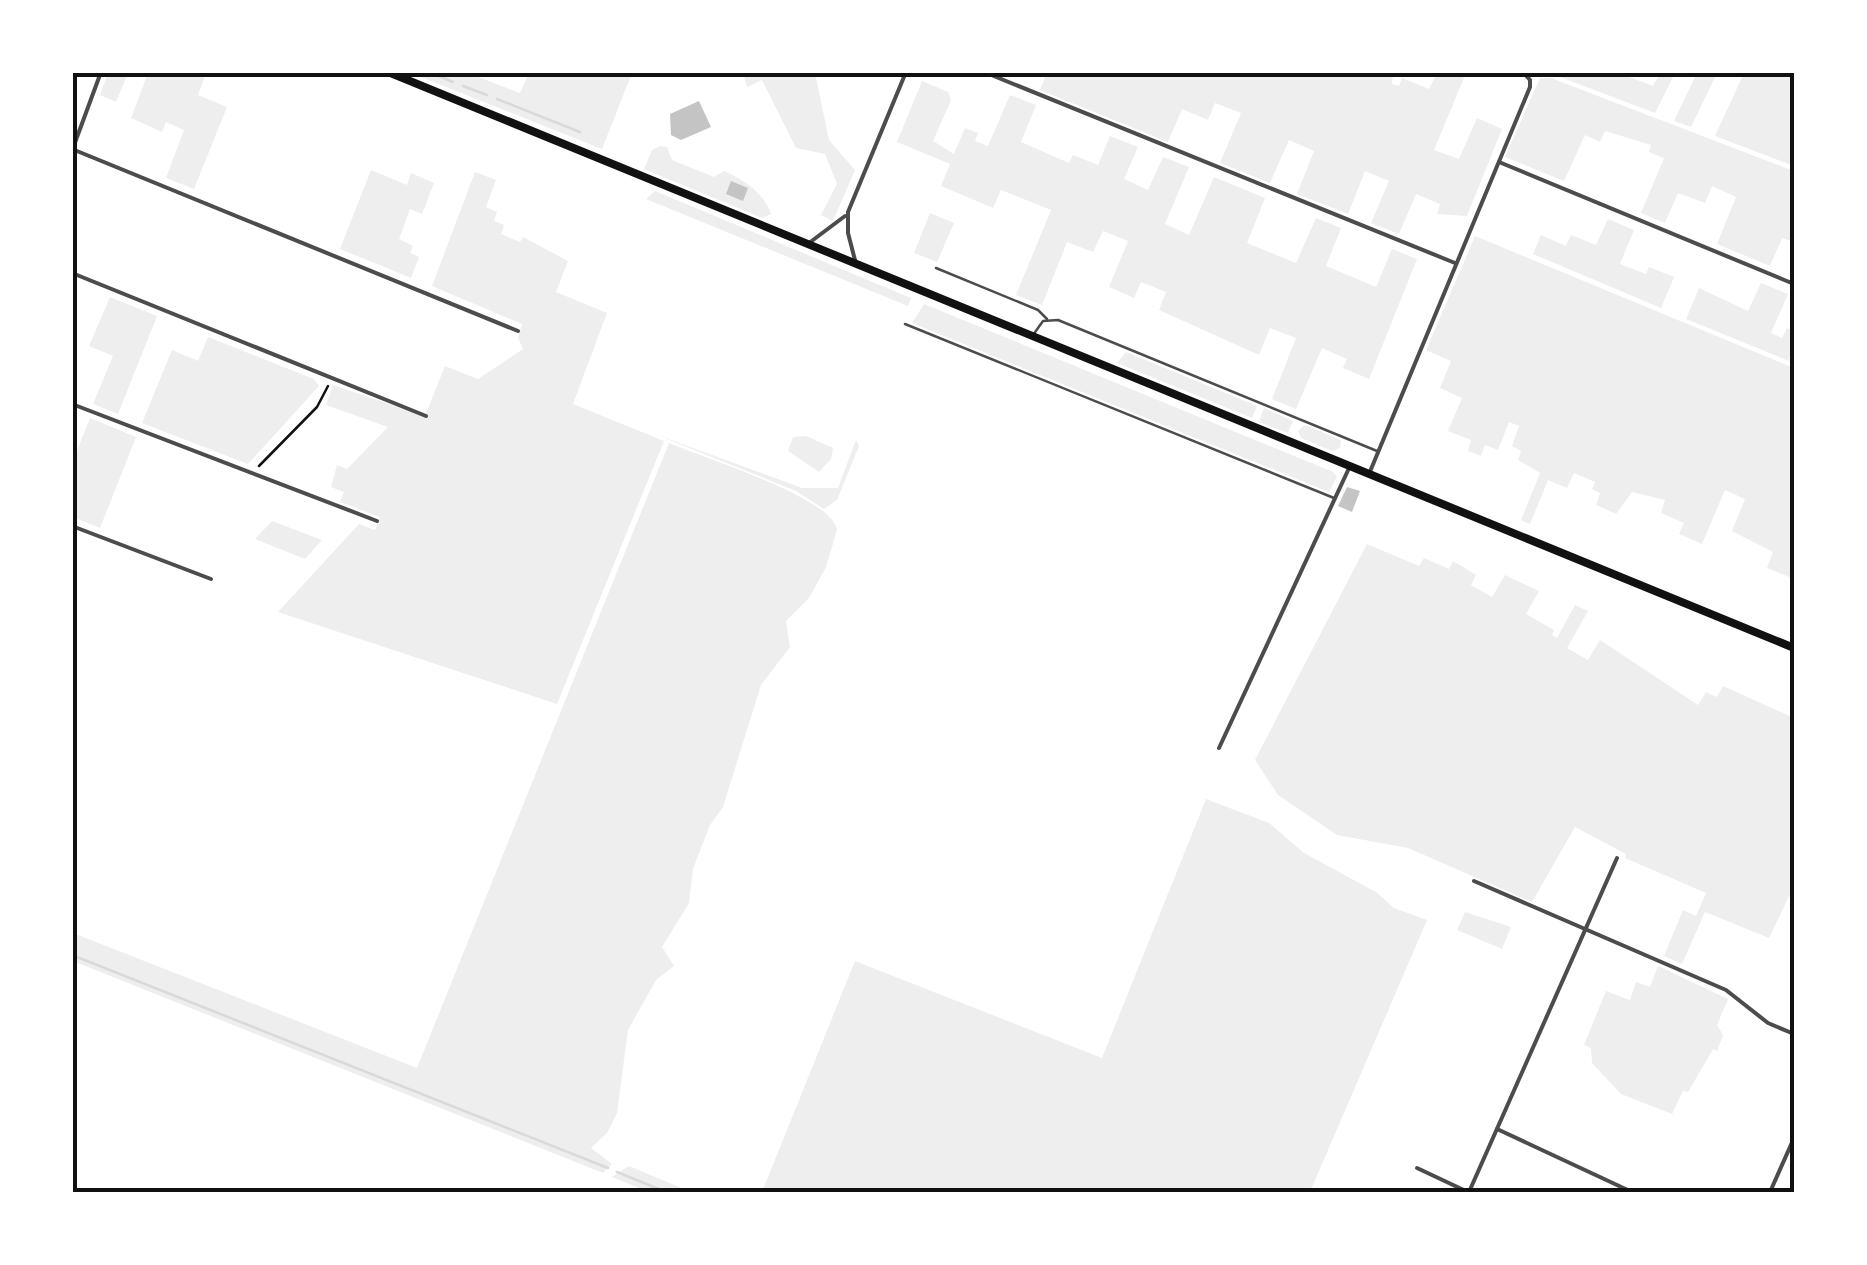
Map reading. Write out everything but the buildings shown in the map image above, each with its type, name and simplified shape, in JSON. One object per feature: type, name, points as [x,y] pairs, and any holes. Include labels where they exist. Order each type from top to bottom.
[{"type":"highway","points":[[388,72],[1794,648]]},
{"type":"street","points":[[100,72],[72,149],[518,331]]},
{"type":"street","points":[[856,264],[848,233],[848,212],[906,72]]},
{"type":"street","points":[[984,72],[1455,263]]},
{"type":"street","points":[[1369,474],[1499,162],[1530,80],[1522,72]]},
{"type":"street","points":[[1499,162],[1794,284]]},
{"type":"street","points":[[807,244],[848,212]]},
{"type":"street","points":[[72,273],[426,416]]},
{"type":"street","points":[[72,404],[377,522]]},
{"type":"street","points":[[1219,748],[1350,466]]},
{"type":"street","points":[[72,526],[211,579]]},
{"type":"street","points":[[1417,1168],[1469,1192],[1617,858]]},
{"type":"street","points":[[1474,881],[1726,990],[1768,1023],[1794,1034]]},
{"type":"street","points":[[1497,1129],[1632,1192]]},
{"type":"street","points":[[1770,1192],[1794,1138]]},
{"type":"lane","points":[[936,268],[1031,307],[1047,319],[1378,452]]},
{"type":"lane","points":[[1032,336],[1047,319]]},
{"type":"lane","points":[[905,324],[1334,498]]},
{"type":"path","points":[[251,474],[317,407],[332,378]]},
{"type":"shaded area","points":[[1393,72],[1392,84],[1399,86],[1402,78],[1429,89],[1437,73],[1466,73],[1434,150],[1459,159],[1477,118],[1502,129],[1467,216],[1437,214],[1440,204],[1416,194],[1399,234],[1371,223],[1389,181],[1365,171],[1348,214],[1297,194],[1314,151],[1289,140],[1270,183],[1220,163],[1241,113],[1215,103],[1208,120],[1182,109],[1168,142],[1040,90],[1047,73]]},
{"type":"shaded area","points":[[108,73],[128,73],[116,102],[100,95]]},
{"type":"shaded area","points":[[148,73],[164,77],[167,73],[206,73],[198,95],[227,107],[194,189],[166,178],[184,130],[166,122],[162,132],[131,118]]},
{"type":"shaded area","points":[[411,73],[468,73],[520,93],[529,73],[632,73],[602,149]]},
{"type":"shaded area","points":[[743,73],[815,73],[829,140],[855,170],[833,221],[821,215],[837,184],[825,154],[796,148],[762,80],[747,87]]},
{"type":"shaded area","points":[[1534,73],[1619,73],[1653,86],[1660,73],[1675,73],[1655,113],[1552,74]]},
{"type":"shaded area","points":[[1687,73],[1717,73],[1691,127],[1674,121],[1695,77]]},
{"type":"shaded area","points":[[1744,73],[1794,73],[1794,166],[1715,136]]},
{"type":"shaded area","points":[[1540,78],[1551,78],[1794,171],[1794,242],[1782,238],[1770,266],[1717,244],[1736,197],[1712,186],[1705,203],[1678,193],[1665,223],[1641,213],[1664,158],[1649,152],[1651,145],[1605,131],[1600,142],[1585,135],[1564,181],[1505,157]]},
{"type":"shaded area","points":[[922,81],[948,92],[951,100],[933,141],[954,154],[965,128],[978,133],[975,141],[988,146],[1010,95],[1036,105],[1021,142],[1069,163],[1073,155],[1098,165],[1110,136],[1138,147],[1124,179],[1148,190],[1163,157],[1189,167],[1165,224],[1189,235],[1214,177],[1265,198],[1247,243],[1296,263],[1316,218],[1341,228],[1326,266],[1376,287],[1392,249],[1417,259],[1369,379],[1343,368],[1347,359],[1322,348],[1296,409],[1272,399],[1296,338],[1270,328],[1259,355],[1159,310],[1166,292],[1141,282],[1134,298],[1109,287],[1128,241],[1103,231],[1093,252],[1067,242],[1042,305],[1016,295],[1051,210],[1001,190],[993,208],[941,186],[950,164],[897,142]]},
{"type":"shaded area","points":[[667,147],[672,160],[714,177],[724,171],[739,178],[759,194],[771,214],[762,218],[644,169],[652,150]]},
{"type":"shaded area","points":[[371,170],[407,185],[411,173],[434,183],[422,214],[410,209],[399,239],[413,246],[410,253],[419,257],[411,278],[340,249]]},
{"type":"shaded area","points":[[475,172],[496,180],[486,207],[497,212],[494,221],[504,225],[501,234],[520,242],[523,237],[568,261],[556,292],[607,313],[573,404],[664,441],[557,704],[278,612],[359,524],[375,530],[380,517],[340,502],[344,492],[331,487],[337,465],[347,469],[388,427],[326,405],[333,385],[425,416],[445,366],[478,379],[523,349],[518,338],[522,324],[432,286]]},
{"type":"shaded area","points":[[655,191],[911,298],[908,306],[646,199]]},
{"type":"shaded area","points":[[930,213],[954,223],[937,262],[914,253]]},
{"type":"shaded area","points":[[1608,219],[1634,230],[1620,264],[1646,274],[1649,267],[1674,277],[1661,308],[1533,254],[1541,235],[1566,246],[1571,235],[1596,245]]},
{"type":"shaded area","points":[[1475,236],[1794,368],[1794,579],[1767,568],[1773,552],[1732,531],[1745,499],[1725,490],[1702,544],[1679,534],[1684,523],[1661,513],[1665,500],[1632,492],[1616,514],[1596,505],[1600,493],[1592,489],[1595,482],[1574,473],[1567,488],[1548,480],[1530,524],[1521,520],[1540,473],[1518,460],[1521,451],[1512,446],[1519,426],[1509,422],[1498,450],[1485,445],[1481,456],[1468,451],[1471,440],[1448,431],[1462,398],[1440,388],[1451,361],[1426,350]]},
{"type":"shaded area","points":[[1761,283],[1788,294],[1771,333],[1782,338],[1787,328],[1794,332],[1789,361],[1686,319],[1699,288],[1748,311]]},
{"type":"shaded area","points":[[110,297],[157,316],[118,414],[93,404],[113,356],[89,346]]},
{"type":"shaded area","points":[[924,304],[1333,472],[1337,477],[1329,492],[912,323]]},
{"type":"shaded area","points":[[208,337],[314,379],[319,386],[248,464],[142,423],[172,350],[198,361]]},
{"type":"shaded area","points":[[1126,352],[1257,406],[1252,418],[1117,363]]},
{"type":"shaded area","points":[[1264,408],[1293,421],[1288,433],[1259,422]]},
{"type":"shaded area","points":[[90,418],[136,437],[100,528],[73,517],[73,461]]},
{"type":"shaded area","points":[[1305,425],[1341,440],[1340,448],[1332,451],[1301,438],[1298,431]]},
{"type":"shaded area","points":[[652,433],[802,488],[838,488],[856,440],[859,446],[837,500],[824,509],[796,491]]},
{"type":"shaded area","points":[[806,436],[833,448],[831,459],[819,472],[788,451],[793,437]]},
{"type":"shaded area","points":[[669,443],[791,492],[830,518],[837,530],[826,567],[809,598],[786,621],[790,647],[761,685],[723,807],[710,825],[693,869],[689,903],[662,947],[674,966],[656,980],[628,1030],[617,1113],[607,1133],[591,1148],[612,1164],[603,1173],[73,961],[73,933],[417,1068]]},
{"type":"shaded area","points":[[272,521],[322,540],[305,559],[255,539]]},
{"type":"shaded area","points":[[1367,544],[1419,566],[1424,558],[1449,569],[1453,561],[1476,575],[1471,585],[1492,597],[1505,575],[1539,591],[1526,614],[1554,630],[1552,635],[1557,638],[1575,605],[1588,611],[1567,648],[1588,660],[1600,640],[1698,705],[1706,692],[1717,697],[1723,686],[1794,718],[1794,886],[1769,938],[1705,912],[1682,964],[1664,956],[1683,910],[1696,916],[1706,893],[1625,858],[1626,854],[1575,827],[1532,902],[1408,848],[1337,835],[1278,795],[1255,760]]},
{"type":"shaded area","points":[[1206,799],[1269,823],[1304,853],[1376,892],[1394,908],[1427,920],[1310,1192],[762,1192],[855,961],[1102,1058]]},
{"type":"shaded area","points":[[1465,912],[1511,927],[1502,949],[1457,930]]},
{"type":"shaded area","points":[[1658,966],[1728,999],[1717,1025],[1723,1035],[1717,1051],[1713,1049],[1688,1092],[1683,1091],[1672,1114],[1621,1094],[1592,1063],[1591,1048],[1584,1045],[1606,991],[1630,1000],[1636,982],[1650,987]]},
{"type":"shaded area","points":[[629,1166],[691,1192],[649,1192],[612,1177]]},
{"type":"waterway","points":[[439,76],[453,82]]},
{"type":"waterway","points":[[463,86],[487,95]]},
{"type":"waterway","points":[[497,99],[580,132]]},
{"type":"waterway","points":[[72,955],[608,1168]]},
{"type":"waterway","points":[[617,1172],[666,1192]]}]
